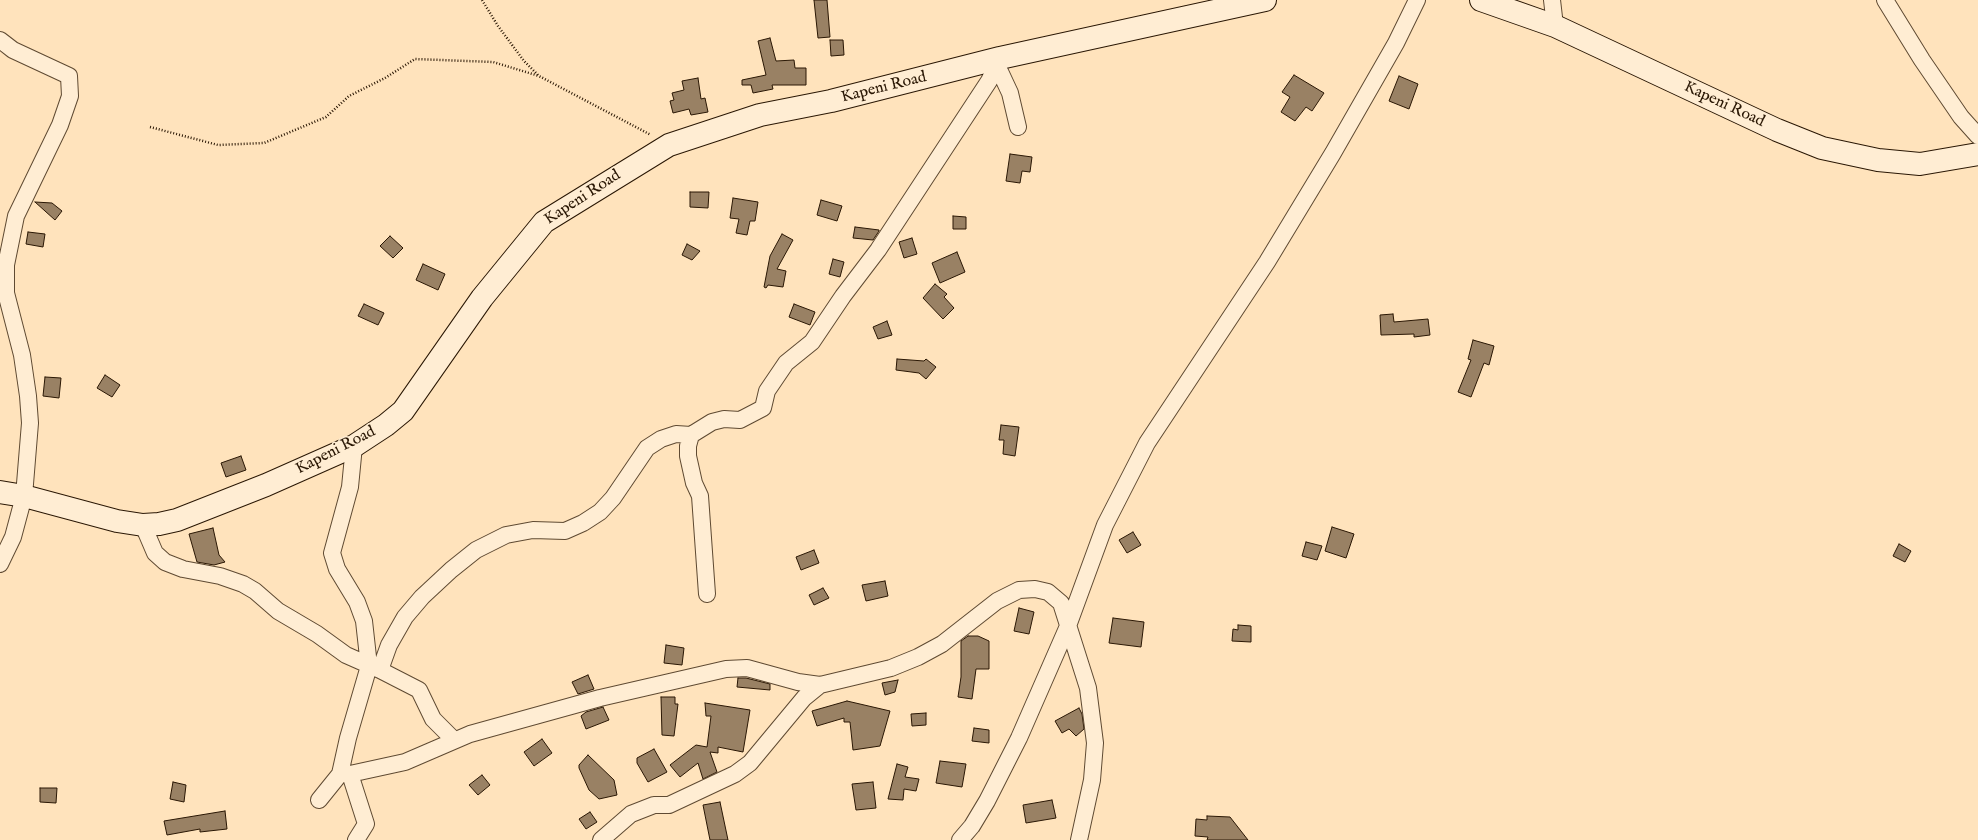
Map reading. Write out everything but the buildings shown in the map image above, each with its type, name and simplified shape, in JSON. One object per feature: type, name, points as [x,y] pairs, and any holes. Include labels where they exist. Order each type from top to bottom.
[{"type":"main road","name":"Kapeni Road","points":[[0,492],[24,496],[117,521],[143,525],[159,524],[177,520],[266,485],[354,446],[386,425],[402,411],[482,298],[544,222],[669,145],[760,116],[831,101],[998,60],[1265,0]]},
{"type":"main road","name":"Kapeni Road","points":[[1481,0],[1555,26],[1777,130],[1822,148],[1878,160],[1920,164],[1978,154]]},
{"type":"street","points":[[960,840],[972,826],[1005,766],[1068,626],[1105,525],[1148,443],[1292,221],[1392,50],[1417,0]]},
{"type":"street","points":[[1552,0],[1555,26]]},
{"type":"street","points":[[1885,0],[1952,104],[1978,136]]},
{"type":"street","points":[[0,40],[13,50],[68,76],[70,96],[60,125],[16,216],[6,265],[6,293],[22,355],[30,423],[24,496],[12,537],[0,564]]},
{"type":"street","points":[[998,60],[1010,93],[1018,127]]},
{"type":"street","points":[[356,840],[365,827],[365,820],[345,774],[348,738],[374,668],[390,645],[405,618],[427,592],[476,550],[506,535],[533,530],[565,531],[583,523],[600,512],[624,483],[636,461],[647,448],[661,439],[676,434],[691,435],[712,422],[724,419],[740,420],[763,408],[767,391],[786,363],[812,342],[843,296],[878,250],[989,81],[998,60]]},
{"type":"street","points":[[691,435],[688,446],[688,456],[694,483],[700,496],[707,594]]},
{"type":"street","points":[[354,446],[350,487],[332,553],[337,569],[357,602],[364,621],[374,668]]},
{"type":"street","points":[[143,525],[155,553],[165,562],[182,569],[220,576],[255,590],[278,611],[317,634],[346,655],[419,690],[424,697],[433,719],[454,740]]},
{"type":"street","points":[[319,800],[345,774],[405,762],[454,740],[600,698],[726,669],[747,668],[798,682],[820,685],[891,668],[918,657],[942,644],[997,601],[1019,590],[1034,589],[1048,592],[1061,603],[1088,688],[1095,743],[1092,780],[1079,840]]},
{"type":"street","points":[[601,840],[631,814],[654,805],[669,805],[735,774],[745,767],[750,763],[804,698],[820,685]]},
{"type":"path","points":[[482,0],[498,26],[524,61],[539,76]]},
{"type":"path","points":[[150,127],[218,145],[264,143],[326,116],[348,96],[385,78],[416,59],[493,62],[539,76],[669,145]]}]
